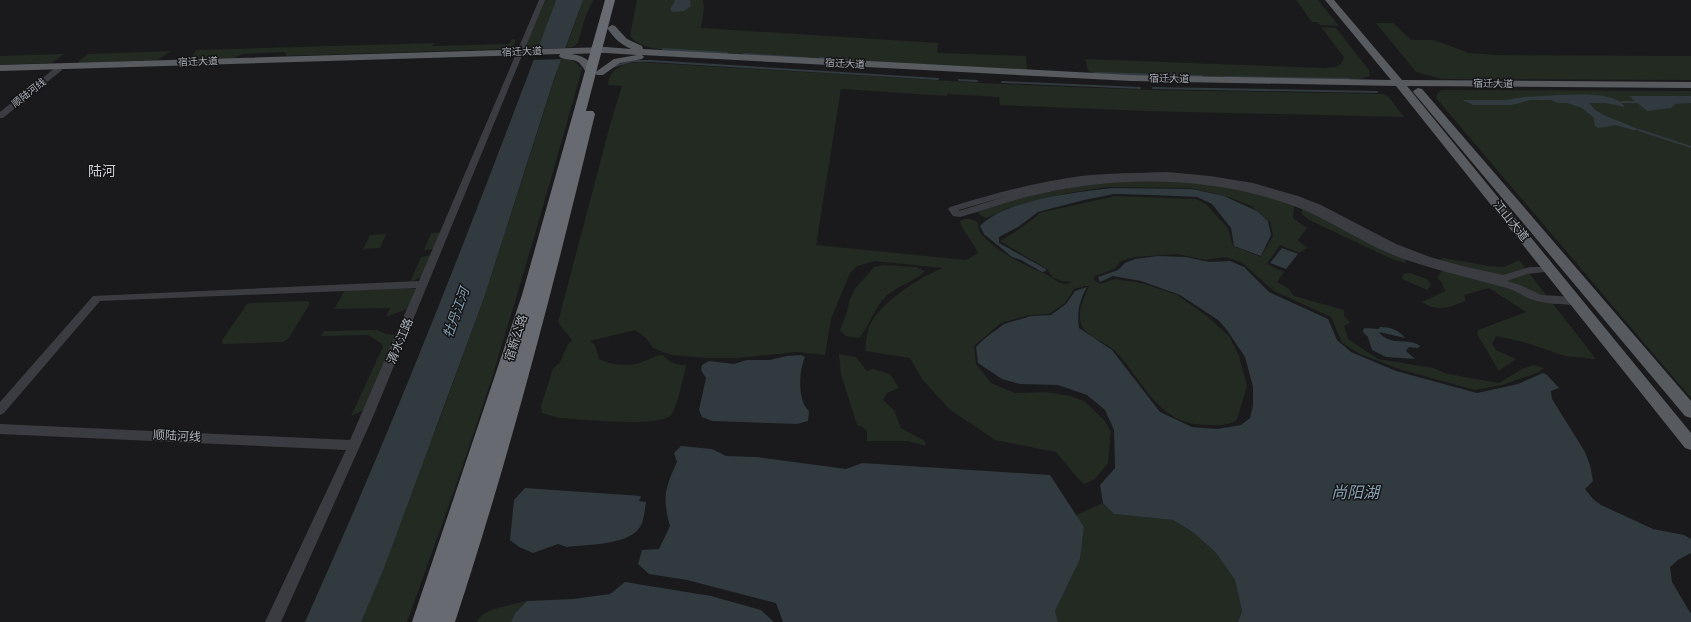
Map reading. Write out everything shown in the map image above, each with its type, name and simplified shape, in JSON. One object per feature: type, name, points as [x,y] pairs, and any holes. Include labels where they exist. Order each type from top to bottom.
[{"type":"highway","points":[[607,28],[610,0]]},
{"type":"highway","points":[[607,28],[619,0]]},
{"type":"highway","name":"宿新公路","points":[[444,622],[473,541],[542,299],[600,52],[607,28]]},
{"type":"highway","name":"宿新公路","points":[[423,622],[530,294],[595,73]]},
{"type":"main road","name":"江山大道","points":[[1329,0],[1407,85],[1691,412]]},
{"type":"main road","name":"江山大道","points":[[1338,0],[1407,85],[1574,301],[1691,444]]},
{"type":"main road","points":[[562,51],[583,46],[607,28],[617,37],[642,49],[683,54]]},
{"type":"main road","name":"宿迁大道","points":[[0,72],[522,54],[562,51],[574,53]]},
{"type":"main road","name":"宿迁大道","points":[[0,68],[522,54],[552,55],[600,52],[683,54],[1090,76],[1407,85]]},
{"type":"main road","name":"宿迁大道","points":[[600,52],[647,57],[962,75],[1135,83],[1691,87]]},
{"type":"main road","points":[[552,55],[578,58],[587,64],[595,73],[617,61],[647,57]]},
{"type":"street","name":"清水江路","points":[[273,622],[354,445],[424,284],[522,54],[542,0]]},
{"type":"street","name":"顺陆河线","points":[[0,116],[58,70]]},
{"type":"street","points":[[1549,269],[1524,271],[1515,276],[1504,278],[1458,268],[1418,256],[1392,246],[1332,214],[1296,198],[1238,182],[1198,177],[1137,174],[1061,181],[1018,190],[953,209],[956,214],[960,214],[1023,195],[1088,183],[1149,179],[1218,184],[1244,189],[1297,204],[1319,213],[1376,244],[1408,257],[1470,276],[1512,285],[1542,299],[1574,301]]},
{"type":"street","points":[[0,410],[97,298],[424,284]]},
{"type":"street","name":"顺陆河线","points":[[0,429],[354,445]]},
{"type":"shaded area","points":[[544,0],[556,0],[538,49],[524,49]]},
{"type":"shaded area","points":[[583,0],[593,0],[585,18],[578,43],[573,47],[566,48]]},
{"type":"shaded area","points":[[637,0],[703,0],[704,8],[701,28],[938,43],[937,53],[1026,56],[1027,71],[697,53],[698,50],[653,48],[636,42],[630,36]]},
{"type":"shaded area","points":[[1296,0],[1318,0],[1339,26],[1320,25],[1317,22],[1312,22]]},
{"type":"shaded area","points":[[1376,23],[1393,23],[1411,40],[1434,40],[1469,53],[1496,55],[1691,56],[1691,80],[1442,79],[1416,72]]},
{"type":"shaded area","points":[[1321,27],[1336,28],[1369,70],[1370,76],[1357,80],[1092,74],[1088,70],[1085,59],[1325,68],[1335,67],[1341,64],[1344,57]]},
{"type":"shaded area","points":[[512,39],[516,40],[513,46],[504,49],[286,56],[286,53],[283,52],[242,54],[234,58],[191,59],[196,50],[434,43],[432,46],[509,44]]},
{"type":"shaded area","points":[[171,51],[157,60],[79,63],[79,61],[88,54]]},
{"type":"shaded area","points":[[64,54],[52,63],[0,65],[0,56]]},
{"type":"shaded area","points":[[561,59],[572,59],[582,69],[581,73],[536,232],[496,365],[459,476],[407,622],[357,622],[437,426],[484,298]]},
{"type":"shaded area","points":[[637,62],[1000,84],[1151,90],[1383,94],[1388,96],[1404,117],[1147,111],[1000,105],[999,97],[947,94],[947,96],[841,89],[816,245],[966,260],[978,253],[963,229],[960,221],[969,219],[978,222],[981,234],[1002,252],[1060,283],[1068,284],[1073,282],[1061,281],[1052,277],[1047,269],[1000,241],[1018,230],[1039,213],[1115,196],[1196,199],[1206,204],[1228,228],[1233,246],[1261,257],[1273,236],[1270,222],[1251,206],[1229,197],[1191,188],[1107,187],[1068,193],[1021,204],[986,218],[978,212],[1001,203],[1023,197],[1063,189],[1110,183],[1158,181],[1238,188],[1294,205],[1293,218],[1307,228],[1298,240],[1307,248],[1299,253],[1280,245],[1267,264],[1284,272],[1277,282],[1288,288],[1294,296],[1344,310],[1344,316],[1350,322],[1344,326],[1348,339],[1378,359],[1433,368],[1448,374],[1499,383],[1522,369],[1534,365],[1544,368],[1537,373],[1502,385],[1475,390],[1402,370],[1360,354],[1342,343],[1331,317],[1274,291],[1241,262],[1225,257],[1206,260],[1177,254],[1135,257],[1121,261],[1114,269],[1095,276],[1094,280],[1100,284],[1115,279],[1142,283],[1177,295],[1207,316],[1229,336],[1239,356],[1247,386],[1237,420],[1220,425],[1190,423],[1176,418],[1164,409],[1153,399],[1114,350],[1086,332],[1083,328],[1080,319],[1080,309],[1089,286],[1074,289],[1065,303],[1049,314],[1029,315],[1001,323],[974,346],[976,364],[991,383],[1015,393],[1046,392],[1070,396],[1084,401],[1105,421],[1111,432],[1108,463],[1095,479],[1084,484],[1056,452],[995,440],[949,409],[922,379],[910,358],[865,351],[868,330],[879,311],[911,285],[943,268],[875,261],[857,266],[850,273],[831,319],[825,355],[797,352],[738,358],[705,358],[671,355],[653,348],[646,338],[635,330],[590,341],[595,345],[599,359],[609,363],[620,365],[637,364],[655,356],[663,355],[673,363],[686,365],[678,399],[671,415],[664,419],[652,421],[618,422],[559,418],[542,413],[541,406],[553,369],[560,362],[568,344],[572,340],[558,322],[610,125],[622,86],[608,85],[609,80],[617,68],[626,64]]},
{"type":"shaded area","points":[[1442,90],[1691,91],[1691,398],[1436,98],[1438,93]]},
{"type":"shaded area","points":[[1302,208],[1405,259],[1406,263],[1394,260],[1309,220],[1302,214]]},
{"type":"shaded area","points":[[442,232],[434,249],[424,250],[431,233]]},
{"type":"shaded area","points":[[386,234],[380,248],[363,249],[370,235]]},
{"type":"shaded area","points":[[431,255],[422,277],[410,282],[421,257]]},
{"type":"shaded area","points":[[1443,258],[1489,266],[1504,267],[1519,260],[1596,359],[1565,356],[1524,342],[1496,336],[1492,344],[1496,350],[1516,359],[1499,371],[1477,334],[1478,330],[1526,312],[1489,288],[1464,295],[1466,301],[1449,307],[1439,308],[1422,302],[1445,291],[1442,283],[1437,277],[1442,271],[1436,263]]},
{"type":"shaded area","points":[[883,265],[916,267],[925,271],[917,278],[895,289],[886,296],[878,306],[859,338],[846,336],[840,330],[847,312],[849,301],[855,289],[874,267]]},
{"type":"shaded area","points":[[1410,273],[1427,279],[1431,285],[1427,290],[1402,279],[1403,274]]},
{"type":"shaded area","points":[[416,289],[407,309],[386,317],[390,308],[334,309],[345,290]]},
{"type":"shaded area","points":[[309,302],[309,305],[288,339],[283,342],[222,344],[222,340],[247,304]]},
{"type":"shaded area","points":[[377,330],[386,334],[396,335],[364,410],[351,416],[383,347],[382,344],[368,335],[321,336],[324,331]]},
{"type":"shaded area","points":[[839,354],[856,357],[867,371],[873,369],[890,374],[899,388],[887,393],[883,400],[894,410],[901,428],[925,441],[926,446],[908,441],[867,441],[867,432],[863,427],[857,425],[841,374]]},
{"type":"shaded area","points":[[1103,503],[1114,514],[1173,520],[1194,533],[1216,553],[1235,580],[1242,611],[1238,622],[1058,622],[1055,611],[1080,559],[1084,527],[1076,515]]},
{"type":"shaded area","points":[[527,601],[515,613],[511,622],[477,622],[480,617],[491,610]]},
{"type":"water","name":"牡丹江河","points":[[556,0],[583,0],[554,79],[484,298],[384,568],[361,622],[305,622],[372,468],[436,313]]},
{"type":"water","points":[[674,0],[690,0],[691,6],[684,11],[672,12],[670,9],[675,1]]},
{"type":"water","points":[[1594,95],[1612,98],[1620,102],[1625,107],[1605,103],[1590,103],[1598,112],[1639,130],[1633,130],[1616,125],[1599,128],[1595,126],[1594,118],[1582,108],[1551,100],[1531,100],[1512,105],[1473,105],[1462,100],[1505,100],[1524,97]]},
{"type":"water","points":[[1629,96],[1691,96],[1691,103],[1675,104],[1671,108],[1647,111]]},
{"type":"water","points":[[1113,188],[1192,189],[1224,196],[1257,211],[1268,221],[1271,235],[1261,256],[1234,246],[1231,228],[1212,204],[1197,197],[1114,194],[1038,212],[1018,227],[999,237],[999,243],[1046,269],[1046,271],[1042,272],[1021,260],[1012,257],[984,234],[980,226],[991,217],[1024,204],[1062,195]]},
{"type":"water","points":[[1282,248],[1298,254],[1286,269],[1270,263]]},
{"type":"water","name":"尚阳湖","points":[[1158,256],[1186,257],[1209,262],[1230,261],[1244,267],[1269,292],[1328,319],[1337,340],[1351,352],[1396,371],[1477,393],[1518,384],[1543,373],[1547,375],[1559,388],[1551,391],[1552,399],[1585,452],[1590,465],[1593,481],[1585,489],[1593,499],[1601,505],[1653,529],[1684,535],[1691,539],[1691,553],[1678,560],[1670,567],[1672,582],[1691,614],[1691,622],[1238,622],[1242,611],[1235,580],[1216,553],[1194,533],[1173,520],[1114,514],[1103,503],[1100,485],[1115,468],[1114,430],[1105,410],[1087,395],[1058,385],[1020,384],[1002,379],[978,363],[976,347],[1004,324],[1031,316],[1051,315],[1066,304],[1075,291],[1087,287],[1079,307],[1079,328],[1112,350],[1160,412],[1192,427],[1217,429],[1241,425],[1250,418],[1253,405],[1253,387],[1245,357],[1227,330],[1218,320],[1180,295],[1141,281],[1113,276],[1100,282],[1098,277],[1118,270],[1125,263],[1135,259]]},
{"type":"water","points":[[1380,327],[1394,330],[1405,338],[1379,332],[1383,337],[1394,341],[1416,343],[1420,346],[1418,348],[1409,347],[1406,351],[1415,359],[1386,357],[1372,350],[1368,337],[1363,330],[1365,328],[1379,329]]},
{"type":"water","points":[[801,355],[805,357],[801,370],[800,385],[802,400],[809,411],[808,421],[797,424],[712,421],[702,417],[699,410],[706,378],[701,370],[702,365],[709,361],[734,364],[747,360],[770,360],[787,356]]},
{"type":"water","points":[[681,446],[712,449],[726,456],[756,457],[846,469],[862,463],[1050,475],[1084,527],[1080,559],[1055,611],[1058,622],[783,622],[776,603],[687,580],[649,574],[638,564],[642,550],[659,549],[670,526],[666,507],[666,493],[667,486],[677,462],[674,453]]},
{"type":"water","points":[[525,488],[641,496],[639,501],[646,502],[643,521],[637,531],[620,540],[567,547],[558,544],[533,553],[519,547],[510,540],[514,500]]},
{"type":"water","points":[[625,582],[711,596],[761,610],[774,622],[511,622],[515,613],[527,601],[573,599],[610,594]]},
{"type":"pier","points":[[568,48],[564,59],[532,60],[536,49]]},
{"type":"waterway","points":[[663,49],[727,53]]},
{"type":"waterway","points":[[744,54],[807,58]]},
{"type":"waterway","points":[[820,58],[849,60]]},
{"type":"waterway","points":[[615,66],[633,61],[650,61],[938,79]]},
{"type":"waterway","points":[[1095,73],[1202,76]]},
{"type":"waterway","points":[[1225,77],[1349,79]]},
{"type":"waterway","points":[[959,80],[977,81]]},
{"type":"waterway","points":[[1002,82],[1140,88]]},
{"type":"waterway","points":[[1153,88],[1377,92]]},
{"type":"waterway","points":[[1621,102],[1638,102]]},
{"type":"waterway","points":[[1639,130],[1691,147]]},
{"type":"district","name":"陆河","points":[[102,172]]}]
